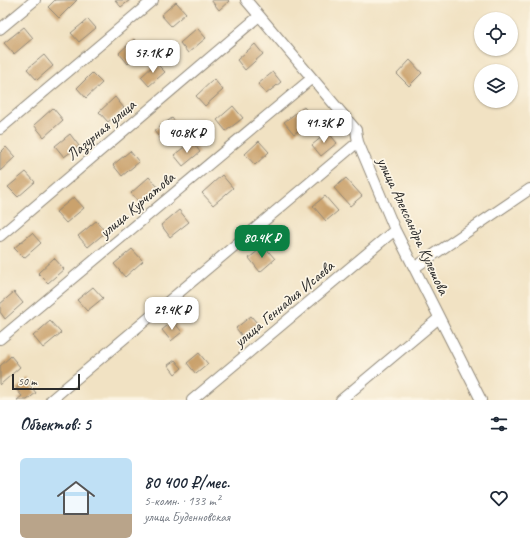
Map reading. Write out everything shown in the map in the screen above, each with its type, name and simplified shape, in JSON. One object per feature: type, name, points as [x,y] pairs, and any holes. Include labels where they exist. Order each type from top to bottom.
[{"type":"street","points":[[0,29],[35,0]]},
{"type":"street","points":[[0,129],[154,0]]},
{"type":"street","name":"улица Александра Кулешова","points":[[246,0],[356,130],[358,142],[395,230],[481,400]]},
{"type":"street","name":"Лазурная улица","points":[[0,236],[259,16]]},
{"type":"street","name":"улица Курчатова","points":[[0,339],[312,78]]},
{"type":"street","points":[[52,400],[358,142]]},
{"type":"street","points":[[414,268],[530,189]]},
{"type":"street","name":"улица Геннадия Исаева","points":[[192,400],[395,230]]},
{"type":"street","points":[[341,400],[439,318]]},
{"type":"building","points":[[55,0],[77,0],[59,18],[48,7]]},
{"type":"building","points":[[115,0],[130,0],[121,7]]},
{"type":"building","points":[[211,0],[228,0],[229,1],[219,10]]},
{"type":"building","points":[[176,2],[186,13],[171,26],[161,15]]},
{"type":"building","points":[[88,19],[96,28],[79,42],[71,33]]},
{"type":"building","points":[[24,27],[33,38],[14,54],[4,43]]},
{"type":"building","points":[[197,28],[206,38],[188,53],[180,43]]},
{"type":"building","points":[[134,39],[142,50],[128,64],[119,53]]},
{"type":"building","points":[[255,44],[263,54],[245,70],[237,60]]},
{"type":"building","points":[[44,55],[53,66],[37,80],[27,69]]},
{"type":"building","points":[[410,60],[422,73],[409,86],[397,74]]},
{"type":"building","points":[[156,63],[165,72],[149,86],[141,77]]},
{"type":"building","points":[[273,72],[281,82],[266,94],[258,84]]},
{"type":"building","points":[[92,73],[102,83],[86,98],[77,88]]},
{"type":"building","points":[[214,79],[223,90],[205,106],[196,96]]},
{"type":"building","points":[[115,97],[124,108],[108,122],[99,112]]},
{"type":"building","points":[[233,106],[243,118],[226,131],[217,120]]},
{"type":"building","points":[[304,107],[313,118],[294,134],[284,122]]},
{"type":"building","points":[[53,108],[63,120],[44,137],[34,125]]},
{"type":"building","points":[[172,118],[180,128],[163,142],[154,131]]},
{"type":"building","points":[[328,132],[337,143],[321,156],[312,145]]},
{"type":"building","points":[[70,134],[79,146],[64,157],[55,146]]},
{"type":"building","points":[[192,141],[200,152],[183,166],[174,155]]},
{"type":"building","points":[[259,141],[269,152],[255,165],[245,154]]},
{"type":"building","points":[[6,147],[15,157],[0,171],[0,153]]},
{"type":"building","points":[[130,151],[139,162],[122,176],[113,165]]},
{"type":"building","points":[[26,172],[35,182],[18,197],[8,187]]},
{"type":"building","points":[[222,175],[233,188],[213,205],[202,193]]},
{"type":"building","points":[[149,177],[158,187],[140,203],[131,193]]},
{"type":"building","points":[[346,178],[362,196],[350,206],[334,188]]},
{"type":"building","points":[[325,196],[338,211],[326,221],[313,206]]},
{"type":"building","points":[[74,197],[84,208],[66,223],[56,212]]},
{"type":"building","points":[[179,210],[189,222],[170,237],[161,225]]},
{"type":"building","points":[[96,221],[106,232],[88,247],[78,236]]},
{"type":"building","points":[[32,233],[41,243],[24,258],[14,248]]},
{"type":"building","points":[[264,246],[275,259],[260,272],[249,258]]},
{"type":"building","points":[[132,249],[143,261],[125,277],[114,264]]},
{"type":"building","points":[[54,258],[64,269],[48,283],[38,273]]},
{"type":"building","points":[[93,287],[103,298],[87,311],[77,300]]},
{"type":"building","points":[[14,292],[23,303],[5,319],[0,312],[0,304]]},
{"type":"building","points":[[251,316],[257,323],[242,336],[236,328]]},
{"type":"building","points":[[50,321],[61,333],[43,348],[33,336]]},
{"type":"building","points":[[173,321],[182,332],[171,341],[162,330]]},
{"type":"building","points":[[199,353],[208,364],[196,374],[187,363]]},
{"type":"building","points":[[11,356],[20,367],[0,385],[0,366]]},
{"type":"building","points":[[175,360],[182,368],[175,374],[168,365]]},
{"type":"building","points":[[29,379],[32,383],[30,385],[36,393],[27,400],[17,400],[22,396],[16,389]]}]
